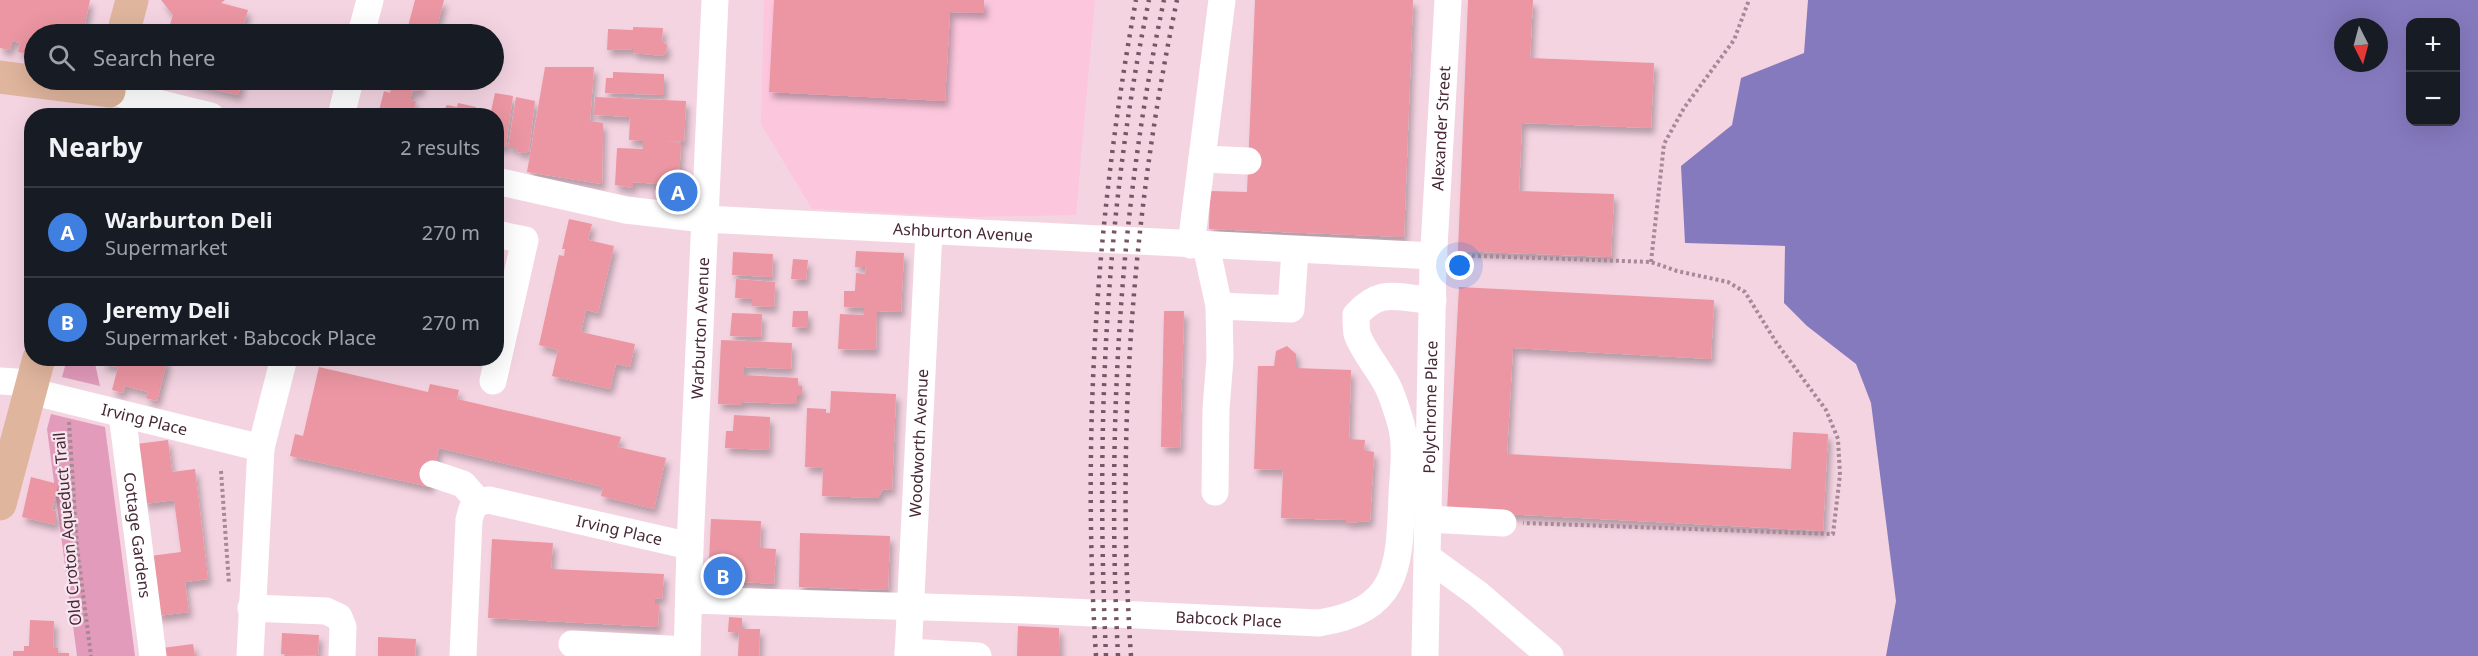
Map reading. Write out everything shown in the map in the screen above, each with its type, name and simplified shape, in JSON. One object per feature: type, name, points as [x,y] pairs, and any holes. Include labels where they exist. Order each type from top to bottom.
[{"type":"main road","points":[[126,24],[132,0]]},
{"type":"main road","points":[[0,77],[24,81]]},
{"type":"main road","points":[[74,90],[108,96]]},
{"type":"main road","points":[[0,504],[25,379]]},
{"type":"street","points":[[364,24],[370,0]]},
{"type":"street","name":"Warburton Avenue","points":[[687,653],[715,0]]},
{"type":"street","name":"Alexander Street","points":[[1444,250],[1448,0]]},
{"type":"street","points":[[1215,492],[1216,409],[1220,358],[1219,306],[1199,245],[1202,159],[1221,6]]},
{"type":"street","points":[[343,108],[348,90]]},
{"type":"street","points":[[108,96],[170,108]]},
{"type":"street","points":[[1202,159],[1248,161]]},
{"type":"street","name":"Ashburton Avenue","points":[[504,184],[626,210],[704,219],[1295,250],[1444,250]]},
{"type":"street","name":"Woodworth Avenue","points":[[908,654],[929,232]]},
{"type":"street","points":[[504,236],[525,240],[504,333]]},
{"type":"street","points":[[1219,306],[1291,309],[1295,250]]},
{"type":"street","name":"Polychrome Place","points":[[1425,656],[1428,519],[1417,451],[1433,300],[1444,250]]},
{"type":"street","name":"Babcock Place","points":[[689,600],[1025,610],[1319,623],[1343,620],[1366,609],[1383,593],[1391,581],[1399,553],[1417,451],[1401,425],[1389,388],[1357,333],[1356,315],[1368,302],[1386,295],[1433,300]]},
{"type":"street","points":[[250,656],[261,448],[282,366]]},
{"type":"street","points":[[493,381],[496,366]]},
{"type":"street","name":"Irving Place","points":[[25,379],[67,400],[261,448]]},
{"type":"street","name":"Cottage Gardens","points":[[122,414],[153,656]]},
{"type":"street","points":[[433,474],[463,483],[479,502],[472,509],[469,520],[463,656]]},
{"type":"street","name":"Irving Place","points":[[479,502],[489,500],[690,546]]},
{"type":"street","points":[[1428,519],[1503,522]]},
{"type":"street","points":[[1427,557],[1478,594],[1550,656]]},
{"type":"street","points":[[251,608],[326,611],[339,617],[343,627],[342,656]]},
{"type":"street","points":[[572,644],[687,653]]},
{"type":"street","points":[[908,654],[978,656]]},
{"type":"path","points":[[1651,262],[1664,144],[1684,108],[1734,40],[1749,0]]},
{"type":"path","points":[[1444,250],[1454,256],[1651,262],[1677,271],[1728,282],[1745,292],[1776,342],[1826,410],[1838,439],[1840,475],[1833,534],[1503,522]]},
{"type":"path","name":"Old Croton Aqueduct Trail","points":[[67,400],[77,547],[91,656]]},
{"type":"path","points":[[220,471],[229,587]]},
{"type":"shaded area","points":[[764,0],[1095,0],[1076,215],[972,217],[812,209],[761,124]]},
{"type":"shaded area","points":[[1808,0],[2478,0],[2478,656],[1886,656],[1896,601],[1871,403],[1856,364],[1807,326],[1784,303],[1785,246],[1685,243],[1681,166],[1732,125],[1741,78],[1804,53]]},
{"type":"shaded area","points":[[65,366],[96,366],[100,386],[62,377]]},
{"type":"shaded area","points":[[51,414],[105,427],[135,656],[77,656],[47,429]]},
{"type":"building","points":[[0,0],[90,0],[85,24],[24,24],[24,54],[18,52],[20,43],[12,41],[10,50],[0,48]]},
{"type":"building","points":[[161,0],[225,0],[221,3],[248,10],[244,24],[170,24],[173,15]]},
{"type":"building","points":[[415,0],[444,0],[438,24],[409,24]]},
{"type":"building","points":[[774,0],[984,0],[984,13],[950,12],[945,101],[769,92]]},
{"type":"building","points":[[1255,0],[1413,0],[1404,237],[1209,229],[1210,191],[1247,192]]},
{"type":"building","points":[[1468,0],[1533,0],[1530,58],[1654,63],[1651,128],[1522,123],[1519,191],[1614,194],[1611,257],[1458,251]]},
{"type":"building","points":[[633,27],[663,28],[662,41],[667,45],[666,53],[663,56],[633,53],[633,49],[607,50],[608,29],[633,30]]},
{"type":"building","points":[[545,67],[594,67],[590,121],[603,123],[602,184],[527,172]]},
{"type":"building","points":[[613,72],[664,74],[664,95],[605,93],[606,78],[613,78]]},
{"type":"building","points":[[217,90],[240,90],[238,95]]},
{"type":"building","points":[[391,90],[413,90],[410,100],[416,101],[414,108],[380,108],[384,91],[390,93]]},
{"type":"building","points":[[495,93],[513,96],[506,146],[504,147],[504,108],[492,108]]},
{"type":"building","points":[[516,97],[535,101],[529,151],[524,153],[518,152],[516,148],[508,148]]},
{"type":"building","points":[[595,97],[686,101],[684,142],[665,141],[681,143],[678,197],[660,194],[659,184],[633,182],[633,188],[615,185],[617,148],[643,149],[643,141],[629,140],[630,117],[594,115]]},
{"type":"building","points":[[458,103],[476,107],[445,108],[447,105],[457,107]]},
{"type":"building","points":[[569,219],[592,224],[588,240],[614,246],[598,313],[586,310],[581,332],[635,344],[630,367],[616,364],[610,389],[552,376],[558,350],[539,345],[559,255],[564,256],[565,249],[562,249]]},
{"type":"building","points":[[856,251],[904,253],[901,312],[877,311],[876,350],[838,349],[840,314],[864,315],[864,308],[844,307],[844,291],[855,291],[856,273],[865,274],[866,267],[855,267]]},
{"type":"building","points":[[733,252],[773,254],[772,277],[732,275]]},
{"type":"building","points":[[793,259],[808,260],[806,280],[791,279]]},
{"type":"building","points":[[736,279],[775,282],[774,307],[752,306],[752,299],[735,298]]},
{"type":"building","points":[[1459,287],[1714,300],[1711,359],[1513,348],[1507,454],[1791,469],[1793,432],[1828,434],[1823,531],[1447,511]]},
{"type":"building","points":[[793,311],[808,311],[808,328],[792,327]]},
{"type":"building","points":[[1164,311],[1184,311],[1180,448],[1161,447]]},
{"type":"building","points":[[732,313],[762,314],[761,337],[730,336]]},
{"type":"building","points":[[721,340],[792,343],[791,369],[744,367],[744,375],[798,378],[798,386],[802,386],[802,395],[797,395],[797,404],[742,402],[742,405],[718,404]]},
{"type":"building","points":[[1287,346],[1296,354],[1296,368],[1351,370],[1349,439],[1365,440],[1364,450],[1374,452],[1370,521],[1346,523],[1346,520],[1281,518],[1283,470],[1254,469],[1258,366],[1274,366],[1276,351]]},
{"type":"building","points":[[113,366],[166,366],[157,401],[146,398],[148,392],[125,386],[123,393],[112,390],[118,367]]},
{"type":"building","points":[[319,367],[428,392],[430,384],[459,390],[457,399],[621,437],[618,447],[666,458],[654,509],[601,496],[603,487],[439,448],[430,487],[290,456],[295,434],[303,436]]},
{"type":"building","points":[[831,391],[896,394],[892,490],[883,489],[878,498],[822,496],[823,468],[805,467],[807,408],[826,409],[826,413],[830,413]]},
{"type":"building","points":[[734,415],[770,417],[769,450],[725,448],[726,431],[733,431]]},
{"type":"building","points":[[168,440],[172,472],[195,469],[208,579],[185,582],[189,612],[157,616],[150,556],[181,552],[174,500],[144,504],[136,444]]},
{"type":"building","points":[[31,477],[58,484],[52,510],[56,511],[56,525],[22,517]]},
{"type":"building","points":[[711,519],[761,521],[760,548],[776,549],[774,584],[716,580],[716,582],[708,582]]},
{"type":"building","points":[[800,533],[890,536],[888,590],[799,587]]},
{"type":"building","points":[[492,539],[553,543],[551,569],[664,574],[662,599],[655,598],[655,604],[659,604],[658,627],[488,618]]},
{"type":"building","points":[[729,617],[742,618],[742,629],[760,629],[759,656],[738,656],[739,633],[728,632]]},
{"type":"building","points":[[30,620],[54,621],[53,648],[58,648],[58,653],[69,653],[69,656],[13,656],[13,651],[24,651],[24,646],[29,646]]},
{"type":"building","points":[[1018,626],[1059,628],[1060,656],[1017,656]]},
{"type":"building","points":[[282,633],[319,635],[318,655],[285,656],[281,654]]},
{"type":"building","points":[[378,637],[416,639],[415,656],[378,656]]},
{"type":"building","points":[[193,644],[195,656],[163,656],[162,648]]},
{"type":"railway","points":[[1096,656],[1091,491],[1096,327],[1111,163],[1136,0]]},
{"type":"railway","points":[[1106,656],[1102,491],[1107,326],[1122,162],[1149,0]]},
{"type":"railway","points":[[1118,656],[1114,491],[1120,326],[1126,244],[1136,162],[1148,81],[1164,0]]},
{"type":"railway","points":[[1131,656],[1126,491],[1127,409],[1132,326],[1149,162],[1161,80],[1177,0]]},
{"type":"place","name":"Warburton Deli","points":[[678,192]]},
{"type":"place","name":"Jeremy Deli","points":[[723,576]]}]
